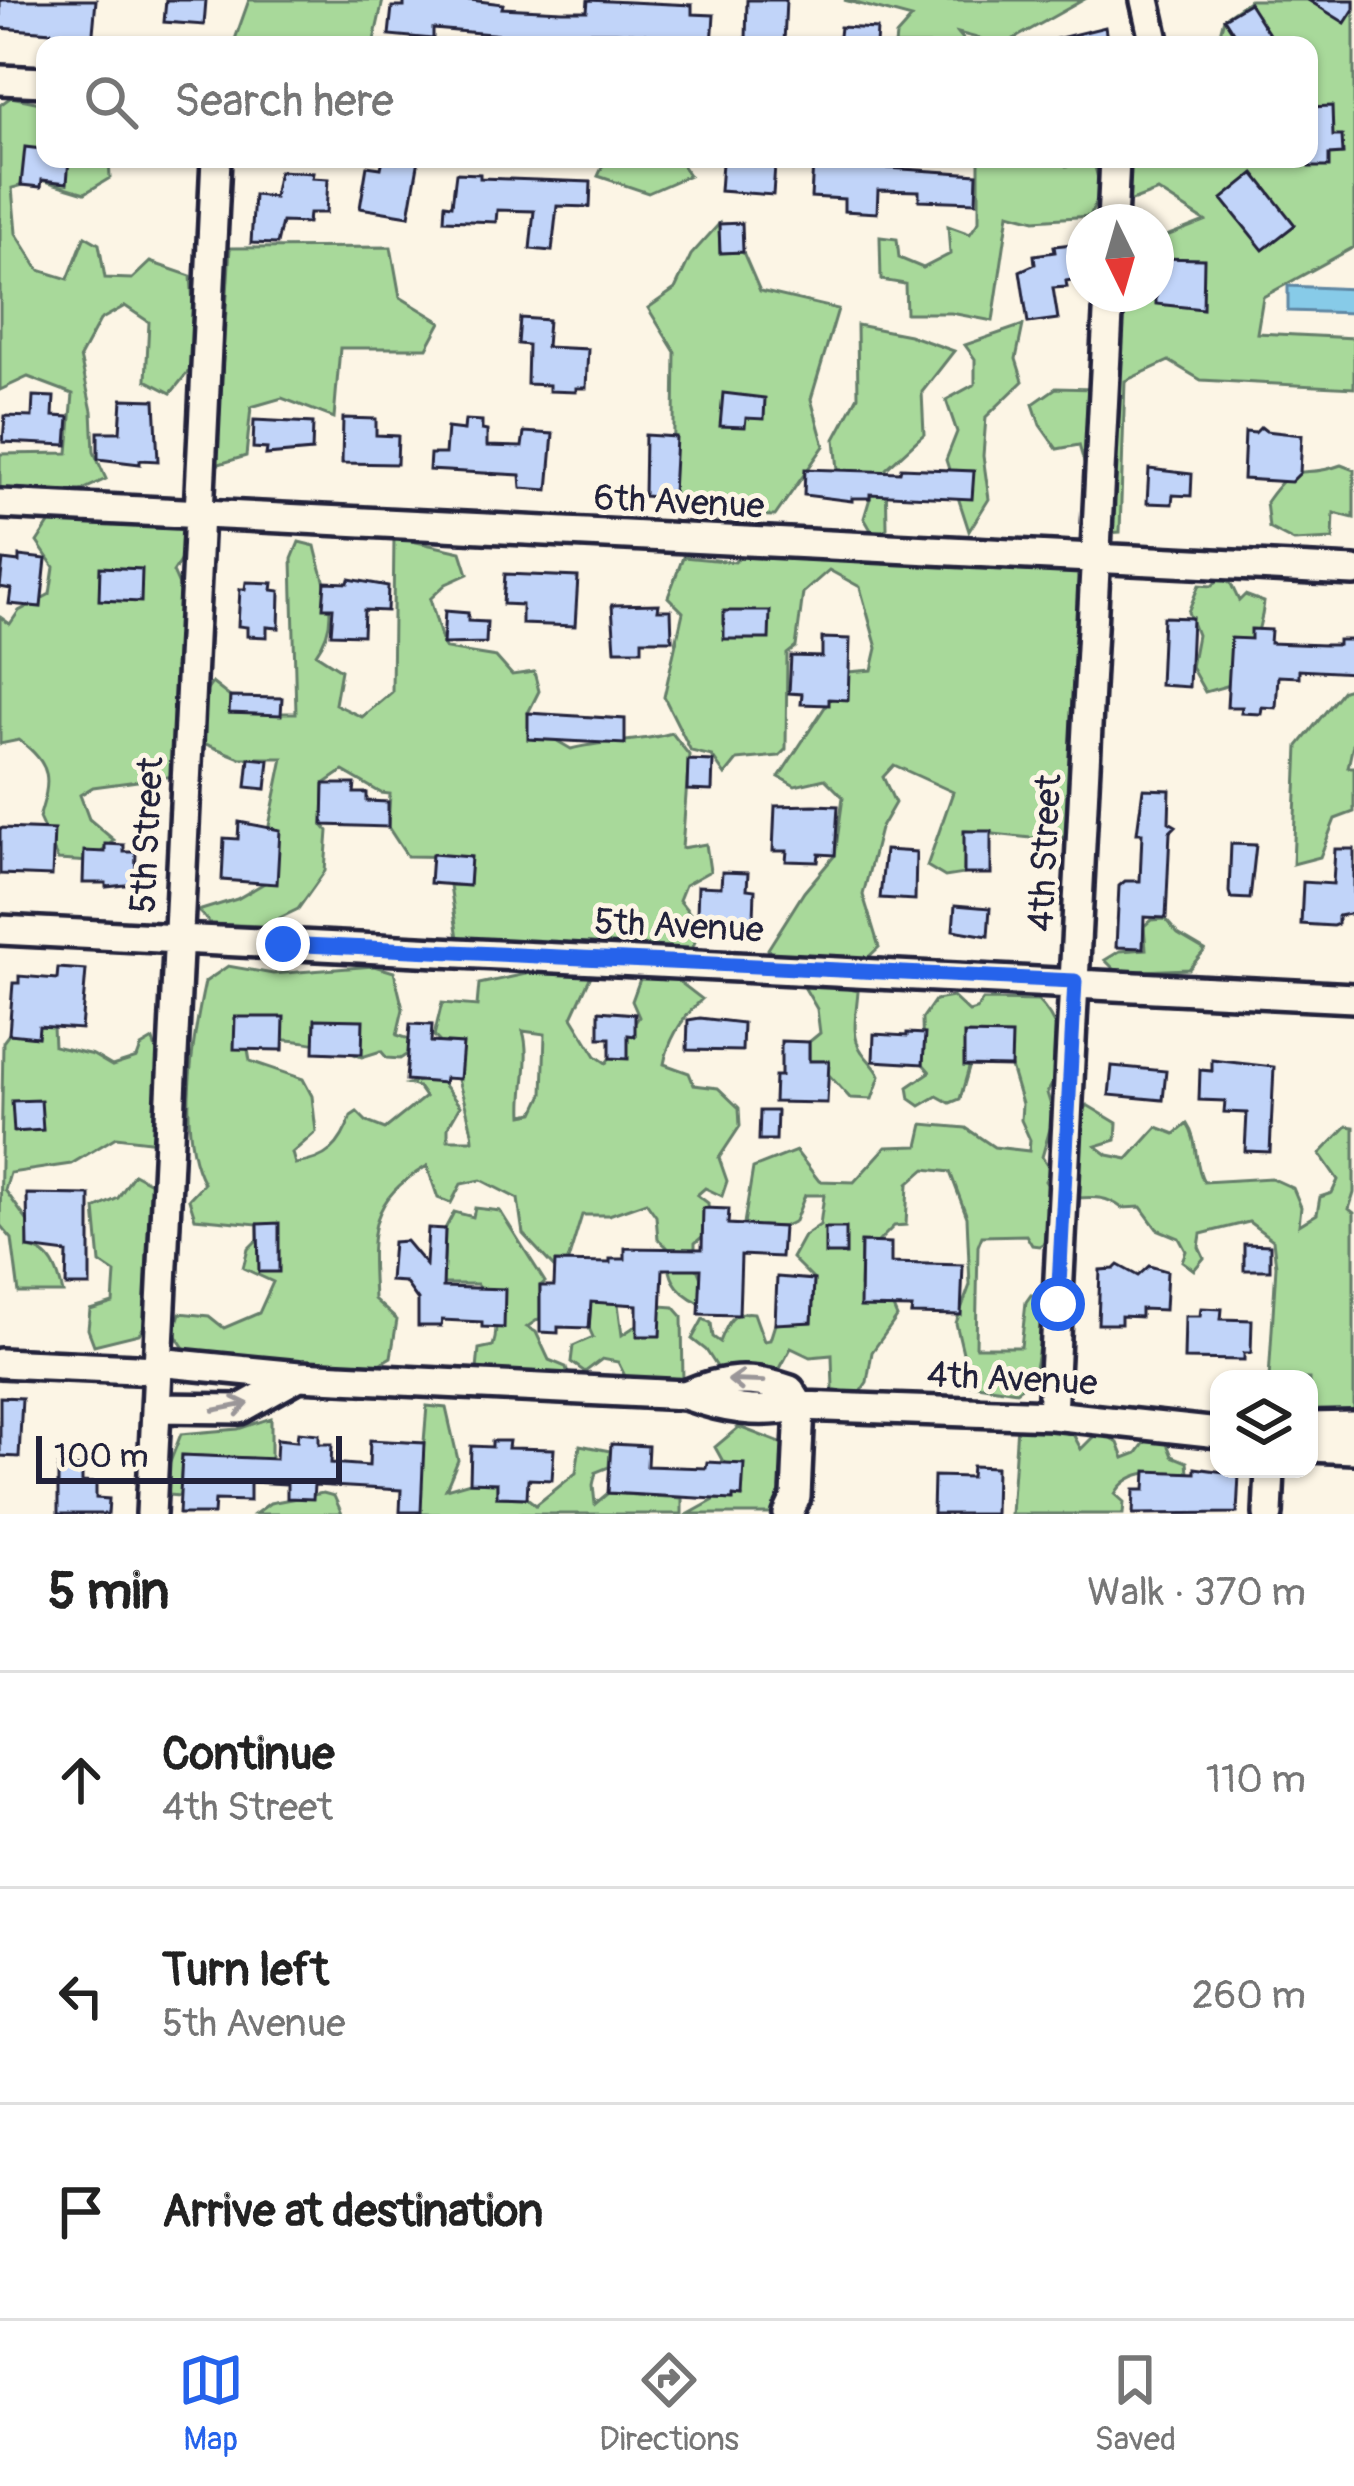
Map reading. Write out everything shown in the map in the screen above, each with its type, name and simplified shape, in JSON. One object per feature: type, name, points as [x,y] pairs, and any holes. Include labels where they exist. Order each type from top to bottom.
[{"type":"street","points":[[1145,0],[1153,36]]},
{"type":"street","points":[[0,80],[36,82]]},
{"type":"street","name":"5th Street","points":[[151,1514],[216,168]]},
{"type":"street","points":[[1113,204],[1115,168]]},
{"type":"street","name":"4th Street","points":[[1052,1415],[1108,312]]},
{"type":"street","name":"6th Avenue","points":[[0,504],[1354,571]]},
{"type":"street","name":"5th Avenue","points":[[0,930],[1354,998]]},
{"type":"street","name":"4th Avenue","points":[[0,1363],[158,1366],[685,1395],[743,1411],[770,1413],[800,1406],[1052,1415],[1210,1432]]},
{"type":"street","points":[[156,1408],[240,1409],[299,1376]]},
{"type":"street","points":[[788,1514],[796,1497],[800,1406]]},
{"type":"street","points":[[1318,1427],[1354,1426]]},
{"type":"street","points":[[1318,1447],[1354,1449]]},
{"type":"street","points":[[1268,1514],[1270,1478]]},
{"type":"green space","points":[[249,0],[383,0],[375,36],[236,36]]},
{"type":"green space","points":[[844,0],[1083,0],[1019,36],[896,36],[912,18]]},
{"type":"green space","points":[[1250,0],[1354,0],[1354,247],[1263,297],[1257,333],[1354,338],[1354,388],[1201,380],[1169,361],[1125,381],[1120,532],[1105,533],[1079,445],[1057,449],[1040,425],[1033,404],[1056,388],[1095,389],[1106,312],[1174,312],[1174,233],[1205,221],[1158,191],[1113,204],[1115,168],[1318,168],[1318,36],[1219,36],[1224,18]]},
{"type":"green space","points":[[11,97],[36,102],[36,168],[109,168],[110,178],[85,193],[42,180],[12,188],[16,233],[39,270],[68,279],[85,236],[99,244],[105,278],[132,279],[150,262],[191,276],[197,361],[171,393],[146,380],[149,322],[125,306],[100,320],[80,357],[92,411],[94,452],[106,479],[80,491],[0,491],[0,454],[68,453],[73,394],[28,377],[0,390],[0,105]]},
{"type":"green space","points":[[602,168],[684,168],[689,175],[648,193],[598,176]]},
{"type":"green space","points":[[979,168],[1095,168],[1101,190],[1095,204],[1066,204],[1066,218],[1035,220],[1009,213],[993,321],[951,313],[906,313],[905,284],[881,280],[880,237],[897,239],[899,258],[923,268],[950,254],[948,226],[970,234],[979,221]]},
{"type":"green space","points":[[719,224],[720,253],[743,252],[760,291],[838,309],[811,399],[824,446],[775,516],[719,515],[673,493],[675,352],[648,308],[675,289],[691,255]]},
{"type":"green space","points":[[391,247],[400,297],[441,322],[427,348],[340,348],[334,418],[282,398],[251,407],[246,456],[216,465],[230,248]]},
{"type":"green space","points":[[857,325],[909,335],[954,351],[922,392],[924,434],[886,469],[887,528],[875,537],[864,518],[871,472],[838,470],[835,439],[858,396]]},
{"type":"green space","points":[[1023,325],[1016,359],[1023,381],[986,417],[983,456],[989,499],[969,531],[946,460],[957,432],[946,400],[975,384],[975,359],[965,345]]},
{"type":"green space","points":[[1341,465],[1354,470],[1354,518],[1334,513],[1333,539],[1294,541],[1269,528],[1266,502],[1285,479]]},
{"type":"green space","points":[[54,516],[187,522],[187,550],[173,572],[187,619],[185,644],[175,667],[180,685],[175,776],[93,787],[80,795],[89,819],[114,840],[91,862],[58,860],[39,818],[47,783],[43,766],[19,740],[0,744],[0,617],[10,624],[19,611],[50,594],[54,567],[37,542]]},
{"type":"green space","points":[[394,537],[461,552],[468,574],[446,584],[430,599],[443,644],[446,649],[496,657],[512,675],[534,672],[539,691],[528,713],[554,739],[571,749],[672,733],[689,755],[682,848],[706,844],[710,871],[685,885],[679,900],[701,927],[689,956],[595,967],[572,1017],[596,1056],[606,1063],[639,1017],[632,1001],[640,979],[672,976],[702,999],[678,1028],[664,1064],[689,1073],[694,1085],[718,1088],[739,1108],[740,1126],[719,1158],[727,1181],[722,1196],[705,1188],[697,1195],[708,1203],[709,1231],[695,1243],[695,1264],[708,1295],[700,1303],[678,1287],[667,1247],[658,1239],[656,1216],[646,1202],[609,1215],[582,1215],[563,1277],[523,1234],[518,1199],[481,1180],[461,1184],[451,1203],[438,1198],[427,1166],[393,1193],[376,1222],[374,1299],[397,1320],[391,1357],[374,1367],[186,1351],[174,1333],[180,1313],[209,1316],[224,1328],[259,1313],[273,1282],[243,1268],[248,1249],[258,1239],[258,1224],[195,1218],[189,1199],[204,1183],[189,1112],[192,1057],[205,982],[228,966],[273,974],[374,966],[394,972],[403,1009],[397,1035],[409,1039],[412,1051],[400,1059],[387,1058],[381,1051],[362,1057],[305,1042],[246,1038],[250,1061],[303,1079],[312,1096],[316,1132],[292,1153],[295,1164],[331,1150],[357,1112],[385,1129],[425,1097],[418,1087],[408,1084],[437,1076],[460,1106],[448,1127],[448,1140],[473,1140],[451,1058],[434,1036],[442,1003],[477,1006],[479,984],[526,974],[511,948],[458,938],[450,885],[469,886],[470,857],[407,856],[388,827],[390,794],[343,771],[324,784],[325,871],[298,909],[263,926],[211,924],[198,911],[237,899],[268,881],[269,826],[283,758],[240,758],[203,743],[199,702],[212,683],[230,697],[230,713],[296,713],[292,559],[299,542],[315,546],[326,589],[330,615],[316,654],[341,670],[335,704],[362,717],[392,692]],"holes":[[[523,1031],[545,1034],[543,1094],[534,1113],[523,1115]]]},
{"type":"green space","points":[[743,552],[1083,571],[1069,837],[965,831],[964,874],[945,877],[927,866],[953,792],[894,765],[883,777],[895,803],[880,829],[863,895],[879,947],[860,965],[773,958],[768,949],[804,892],[835,855],[843,797],[825,779],[795,786],[779,777],[848,672],[872,670],[877,648],[860,587],[829,570],[803,593],[796,647],[787,654],[786,749],[779,756],[737,760],[725,775],[712,756],[691,751],[664,697],[683,612],[668,597],[683,557],[735,562]]},
{"type":"green space","points":[[1220,578],[1231,584],[1239,601],[1245,595],[1264,602],[1241,682],[1205,692],[1191,667],[1197,635],[1188,612],[1199,585],[1212,586]]},
{"type":"green space","points":[[1354,687],[1354,740],[1348,767],[1354,767],[1354,812],[1335,819],[1320,857],[1293,864],[1298,746],[1343,690]]},
{"type":"green space","points":[[1165,919],[1178,934],[1205,950],[1189,969],[1117,972],[1105,960],[1120,951],[1146,949],[1144,926]]},
{"type":"green space","points":[[803,985],[858,991],[856,1038],[880,1076],[872,1099],[850,1098],[828,1074],[828,1061],[809,1061],[809,1042],[820,1033],[817,1009]]},
{"type":"green space","points":[[953,997],[969,1012],[983,1000],[1038,1001],[1058,1034],[1058,1069],[1047,1093],[1054,1115],[1042,1157],[1051,1170],[1045,1181],[1051,1190],[1051,1239],[1039,1246],[1032,1245],[1026,1235],[982,1236],[978,1246],[976,1347],[1021,1347],[1026,1302],[1031,1295],[1048,1298],[1033,1379],[1016,1391],[963,1383],[964,1357],[956,1323],[970,1285],[967,1217],[950,1172],[925,1169],[908,1184],[906,1225],[894,1226],[877,1243],[861,1243],[860,1287],[864,1295],[892,1305],[897,1317],[872,1352],[867,1382],[858,1395],[833,1389],[832,1355],[810,1357],[791,1348],[778,1372],[719,1370],[692,1339],[703,1319],[711,1323],[713,1337],[720,1342],[728,1324],[740,1314],[754,1313],[764,1341],[770,1340],[775,1324],[812,1321],[814,1280],[792,1258],[804,1236],[820,1225],[824,1195],[805,1195],[795,1221],[783,1227],[763,1226],[760,1246],[741,1242],[753,1168],[796,1151],[819,1181],[854,1182],[886,1147],[918,1146],[923,1124],[966,1128],[994,1147],[1029,1151],[1011,1067],[987,1035],[974,1051],[960,1099],[950,1103],[937,1096],[920,1106],[910,1099],[908,1087],[930,1072],[923,1064],[922,1019],[935,1000]]},
{"type":"green space","points":[[39,1024],[53,1027],[54,1046],[93,1055],[112,1066],[137,1058],[141,1047],[153,1040],[161,1065],[158,1142],[116,1137],[71,1164],[10,1173],[5,1190],[29,1223],[28,1248],[48,1258],[63,1293],[19,1293],[12,1239],[0,1225],[3,1042],[9,1034],[38,1036]]},
{"type":"green space","points":[[1087,1105],[1117,1123],[1116,1140],[1096,1146],[1108,1155],[1128,1159],[1157,1127],[1175,1134],[1187,1124],[1204,1182],[1271,1178],[1293,1188],[1301,1207],[1299,1225],[1317,1214],[1320,1197],[1332,1193],[1338,1180],[1320,1154],[1347,1126],[1354,1127],[1354,1193],[1349,1209],[1354,1213],[1354,1422],[1318,1424],[1318,1370],[1270,1370],[1276,1266],[1273,1240],[1249,1222],[1201,1234],[1204,1258],[1194,1270],[1182,1261],[1186,1251],[1179,1238],[1157,1229],[1141,1207],[1075,1198],[1074,1120]]},
{"type":"green space","points":[[134,1174],[158,1187],[154,1312],[139,1334],[94,1345],[88,1329],[90,1310],[113,1303],[115,1273],[100,1263],[95,1209],[118,1198]]},
{"type":"green space","points":[[475,1208],[500,1211],[545,1282],[540,1286],[540,1318],[527,1327],[536,1332],[549,1360],[566,1367],[568,1375],[477,1370],[479,1349],[493,1346],[495,1338],[490,1306],[477,1284],[443,1284],[445,1229],[454,1212],[473,1217]]},
{"type":"green space","points":[[591,1297],[618,1304],[622,1335],[637,1325],[660,1325],[661,1306],[674,1307],[682,1316],[683,1382],[629,1384],[618,1362],[602,1359],[585,1372],[571,1362],[573,1346],[593,1337]]},
{"type":"green space","points":[[427,1406],[446,1408],[458,1460],[446,1489],[470,1482],[497,1483],[497,1497],[527,1498],[536,1505],[576,1473],[580,1445],[610,1451],[609,1467],[596,1472],[595,1504],[608,1493],[682,1498],[682,1514],[418,1514]]},
{"type":"green space","points":[[271,1418],[271,1465],[251,1458],[182,1455],[180,1496],[169,1495],[167,1470],[181,1434],[238,1429]]},
{"type":"green space","points":[[1017,1425],[1072,1432],[1081,1449],[1093,1437],[1105,1434],[1118,1443],[1124,1458],[1137,1453],[1148,1438],[1166,1441],[1172,1456],[1187,1462],[1188,1473],[1147,1473],[1129,1479],[1115,1494],[1124,1502],[1123,1514],[1011,1514]]},
{"type":"green space","points":[[739,1427],[783,1444],[780,1491],[772,1514],[689,1514],[716,1499],[742,1496],[715,1447]]},
{"type":"green space","points":[[323,1493],[334,1496],[342,1514],[255,1514],[270,1503]]},
{"type":"water","points":[[1288,286],[1354,289],[1354,313],[1288,311]]},
{"type":"building","points":[[0,0],[96,0],[93,36],[0,28]]},
{"type":"building","points":[[166,0],[206,0],[204,25],[164,22]]},
{"type":"building","points":[[404,0],[470,0],[503,4],[502,8],[587,11],[588,0],[692,5],[692,14],[714,15],[713,36],[574,32],[574,36],[515,36],[433,29],[433,36],[389,35],[392,7],[404,7]]},
{"type":"building","points":[[747,0],[786,0],[784,36],[746,36]]},
{"type":"building","points":[[1308,0],[1354,0],[1354,9],[1345,23]]},
{"type":"building","points":[[1249,3],[1270,36],[1235,36],[1224,18]]},
{"type":"building","points":[[840,27],[877,29],[877,36],[839,36]]},
{"type":"building","points":[[1105,27],[1106,36],[1068,36]]},
{"type":"building","points":[[1332,106],[1333,136],[1342,136],[1343,154],[1329,155],[1329,167],[1318,167],[1318,107]]},
{"type":"building","points":[[25,147],[36,148],[36,168],[68,168],[67,183],[42,180],[41,187],[21,185]]},
{"type":"building","points":[[367,168],[417,168],[409,216],[360,208]]},
{"type":"building","points":[[722,168],[775,168],[773,195],[720,191]]},
{"type":"building","points":[[813,168],[977,174],[976,202],[919,200],[919,191],[878,190],[877,213],[844,211],[844,199],[811,197]]},
{"type":"building","points":[[279,171],[328,179],[326,213],[309,213],[308,223],[282,222],[277,244],[251,243],[254,195],[274,197]]},
{"type":"building","points":[[456,173],[591,182],[590,207],[557,206],[552,251],[530,249],[534,211],[497,210],[496,222],[444,220],[445,204],[452,205]]},
{"type":"building","points":[[1254,173],[1295,225],[1263,250],[1222,199]]},
{"type":"building","points":[[742,223],[743,252],[720,253],[719,224]]},
{"type":"building","points":[[1066,245],[1066,287],[1053,288],[1058,319],[1028,323],[1020,271],[1035,264],[1034,255],[1055,252],[1054,246]]},
{"type":"building","points":[[1174,258],[1204,259],[1203,309],[1174,306]]},
{"type":"building","points":[[520,318],[548,320],[546,347],[588,349],[586,388],[549,391],[549,385],[527,384],[528,345],[518,344]]},
{"type":"building","points":[[723,393],[765,398],[764,419],[746,418],[745,427],[720,426]]},
{"type":"building","points":[[33,396],[54,397],[53,416],[69,417],[67,445],[3,442],[5,416],[32,417]]},
{"type":"building","points":[[122,399],[155,400],[158,461],[98,459],[98,432],[120,432]]},
{"type":"building","points":[[343,418],[376,419],[376,435],[398,436],[397,464],[342,463]]},
{"type":"building","points":[[254,420],[313,423],[312,451],[266,455],[267,449],[253,448]]},
{"type":"building","points":[[465,420],[482,421],[487,446],[522,447],[524,432],[553,434],[548,490],[521,488],[520,475],[429,470],[430,454],[445,454],[447,428],[464,430]]},
{"type":"building","points":[[1261,427],[1302,435],[1300,473],[1291,482],[1243,479],[1245,432],[1255,433]]},
{"type":"building","points":[[645,435],[676,437],[669,498],[644,496]]},
{"type":"building","points":[[901,468],[974,471],[972,499],[870,494],[870,498],[852,501],[804,495],[805,469],[900,472]]},
{"type":"building","points":[[1149,469],[1192,474],[1191,496],[1173,495],[1172,504],[1147,503]]},
{"type":"building","points":[[19,556],[46,559],[41,607],[9,604],[11,589],[0,587],[3,560],[19,562]]},
{"type":"building","points":[[100,567],[142,569],[141,602],[99,600]]},
{"type":"building","points":[[505,574],[578,577],[575,626],[522,624],[522,605],[503,604]]},
{"type":"building","points":[[349,579],[388,586],[387,611],[364,610],[363,635],[331,634],[333,608],[323,608],[325,582],[348,583]]},
{"type":"building","points":[[246,582],[273,583],[272,590],[280,591],[279,628],[267,627],[267,637],[247,636],[247,627],[238,626],[240,589],[245,589]]},
{"type":"building","points":[[659,604],[658,610],[671,610],[672,640],[642,640],[642,650],[615,650],[612,605]]},
{"type":"building","points":[[445,611],[468,613],[468,621],[487,622],[486,643],[443,644]]},
{"type":"building","points":[[724,611],[770,611],[769,639],[724,639]]},
{"type":"building","points":[[1163,617],[1192,618],[1189,687],[1160,685]]},
{"type":"building","points":[[1251,629],[1271,630],[1270,643],[1338,645],[1338,640],[1354,640],[1354,673],[1299,670],[1299,677],[1278,676],[1276,708],[1262,707],[1261,714],[1241,713],[1242,707],[1227,707],[1231,638],[1251,639]]},
{"type":"building","points":[[822,638],[850,639],[848,700],[801,704],[802,694],[789,693],[791,656],[822,657]]},
{"type":"building","points":[[230,697],[282,698],[281,715],[229,713]]},
{"type":"building","points":[[528,713],[625,719],[625,744],[528,739]]},
{"type":"building","points":[[249,758],[269,760],[266,789],[246,787]]},
{"type":"building","points":[[688,760],[713,761],[712,791],[687,790]]},
{"type":"building","points":[[324,784],[355,784],[354,793],[367,793],[367,801],[388,802],[388,827],[323,825]]},
{"type":"building","points":[[1143,789],[1170,790],[1169,822],[1176,826],[1170,832],[1166,918],[1144,917],[1143,948],[1116,947],[1119,886],[1140,881],[1142,833],[1137,833]]},
{"type":"building","points":[[775,806],[838,806],[835,855],[819,854],[818,862],[786,861],[787,851],[773,851]]},
{"type":"building","points":[[239,822],[280,830],[277,884],[222,880],[224,838],[238,839]]},
{"type":"building","points":[[0,828],[54,830],[52,876],[0,874]]},
{"type":"building","points":[[964,831],[991,831],[991,874],[964,874]]},
{"type":"building","points":[[105,844],[124,845],[124,852],[136,852],[135,884],[83,883],[84,851],[105,852]]},
{"type":"building","points":[[1231,844],[1256,845],[1250,899],[1231,898]]},
{"type":"building","points":[[1335,849],[1354,849],[1354,913],[1338,916],[1333,926],[1301,924],[1303,882],[1333,884]]},
{"type":"building","points":[[885,850],[916,852],[915,900],[880,898]]},
{"type":"building","points":[[432,854],[471,857],[469,886],[430,883]]},
{"type":"building","points":[[722,872],[748,873],[747,889],[755,890],[754,918],[697,914],[698,886],[721,887]]},
{"type":"building","points":[[955,905],[990,908],[988,936],[953,930]]},
{"type":"building","points":[[58,968],[86,970],[81,1029],[39,1026],[38,1037],[9,1034],[13,983],[19,983],[19,976],[57,979]]},
{"type":"building","points":[[599,1011],[635,1014],[635,1036],[628,1035],[628,1059],[610,1058],[610,1038],[599,1038]]},
{"type":"building","points":[[235,1017],[284,1017],[283,1050],[234,1049]]},
{"type":"building","points":[[315,1019],[363,1020],[362,1054],[314,1052]]},
{"type":"building","points":[[688,1020],[743,1023],[742,1051],[687,1050]]},
{"type":"building","points":[[410,1024],[432,1025],[431,1042],[463,1044],[460,1079],[445,1078],[444,1083],[406,1080]]},
{"type":"building","points":[[874,1034],[925,1034],[923,1064],[873,1061]]},
{"type":"building","points":[[964,1034],[1012,1035],[1011,1067],[964,1066]]},
{"type":"building","points":[[781,1041],[809,1042],[809,1061],[829,1061],[827,1103],[774,1102],[775,1076],[781,1076]]},
{"type":"building","points":[[1212,1060],[1274,1067],[1270,1152],[1245,1151],[1247,1113],[1224,1112],[1225,1101],[1199,1100],[1200,1070],[1212,1071]]},
{"type":"building","points":[[1112,1066],[1166,1071],[1163,1100],[1109,1095]]},
{"type":"building","points":[[41,1100],[43,1130],[14,1132],[12,1101]]},
{"type":"building","points":[[760,1111],[777,1111],[776,1140],[759,1140]]},
{"type":"building","points":[[27,1194],[90,1195],[90,1286],[66,1286],[67,1253],[28,1248]]},
{"type":"building","points":[[703,1208],[729,1209],[728,1224],[783,1227],[781,1257],[741,1255],[739,1315],[699,1314],[701,1269],[663,1269],[660,1336],[637,1336],[637,1305],[591,1302],[589,1328],[540,1332],[540,1286],[554,1286],[555,1262],[610,1263],[610,1259],[625,1259],[625,1248],[702,1249]]},
{"type":"building","points":[[279,1223],[279,1272],[259,1272],[258,1224]]},
{"type":"building","points":[[428,1228],[445,1229],[443,1287],[505,1289],[504,1328],[442,1320],[441,1326],[418,1326],[418,1300],[405,1282],[390,1281],[393,1242],[406,1241],[426,1265]]},
{"type":"building","points":[[825,1228],[846,1228],[846,1254],[825,1254]]},
{"type":"building","points":[[861,1242],[891,1243],[891,1263],[963,1265],[961,1315],[860,1307]]},
{"type":"building","points":[[1244,1244],[1270,1245],[1270,1270],[1244,1270]]},
{"type":"building","points":[[1118,1265],[1138,1276],[1149,1266],[1167,1271],[1165,1310],[1141,1309],[1141,1317],[1121,1316],[1121,1324],[1098,1324],[1100,1270]]},
{"type":"building","points":[[777,1277],[814,1280],[812,1322],[775,1324]]},
{"type":"building","points":[[1201,1308],[1222,1309],[1221,1319],[1252,1320],[1251,1353],[1244,1353],[1244,1360],[1184,1359],[1185,1316],[1200,1316]]},
{"type":"building","points":[[0,1397],[22,1398],[19,1457],[0,1456]]},
{"type":"building","points":[[298,1432],[319,1434],[319,1444],[332,1444],[331,1463],[369,1466],[370,1440],[424,1443],[421,1512],[400,1512],[401,1490],[314,1485],[313,1499],[287,1498],[287,1484],[250,1482],[250,1501],[215,1500],[214,1514],[179,1514],[182,1455],[276,1459],[277,1439],[297,1441]]},
{"type":"building","points":[[492,1441],[509,1441],[508,1448],[554,1449],[552,1480],[528,1479],[527,1498],[497,1497],[497,1483],[470,1482],[471,1446],[492,1447]]},
{"type":"building","points":[[611,1444],[648,1446],[647,1466],[744,1464],[742,1497],[608,1493]]},
{"type":"building","points":[[58,1466],[82,1467],[82,1482],[96,1483],[96,1498],[109,1499],[108,1514],[58,1514]]},
{"type":"building","points":[[972,1466],[996,1467],[995,1514],[933,1514],[934,1476],[971,1477]]},
{"type":"building","points":[[1195,1468],[1210,1470],[1210,1478],[1239,1478],[1237,1513],[1133,1514],[1134,1490],[1145,1490],[1146,1471],[1195,1473]]},
{"type":"route","points":[[283,944],[1075,981],[1058,1304]]}]
